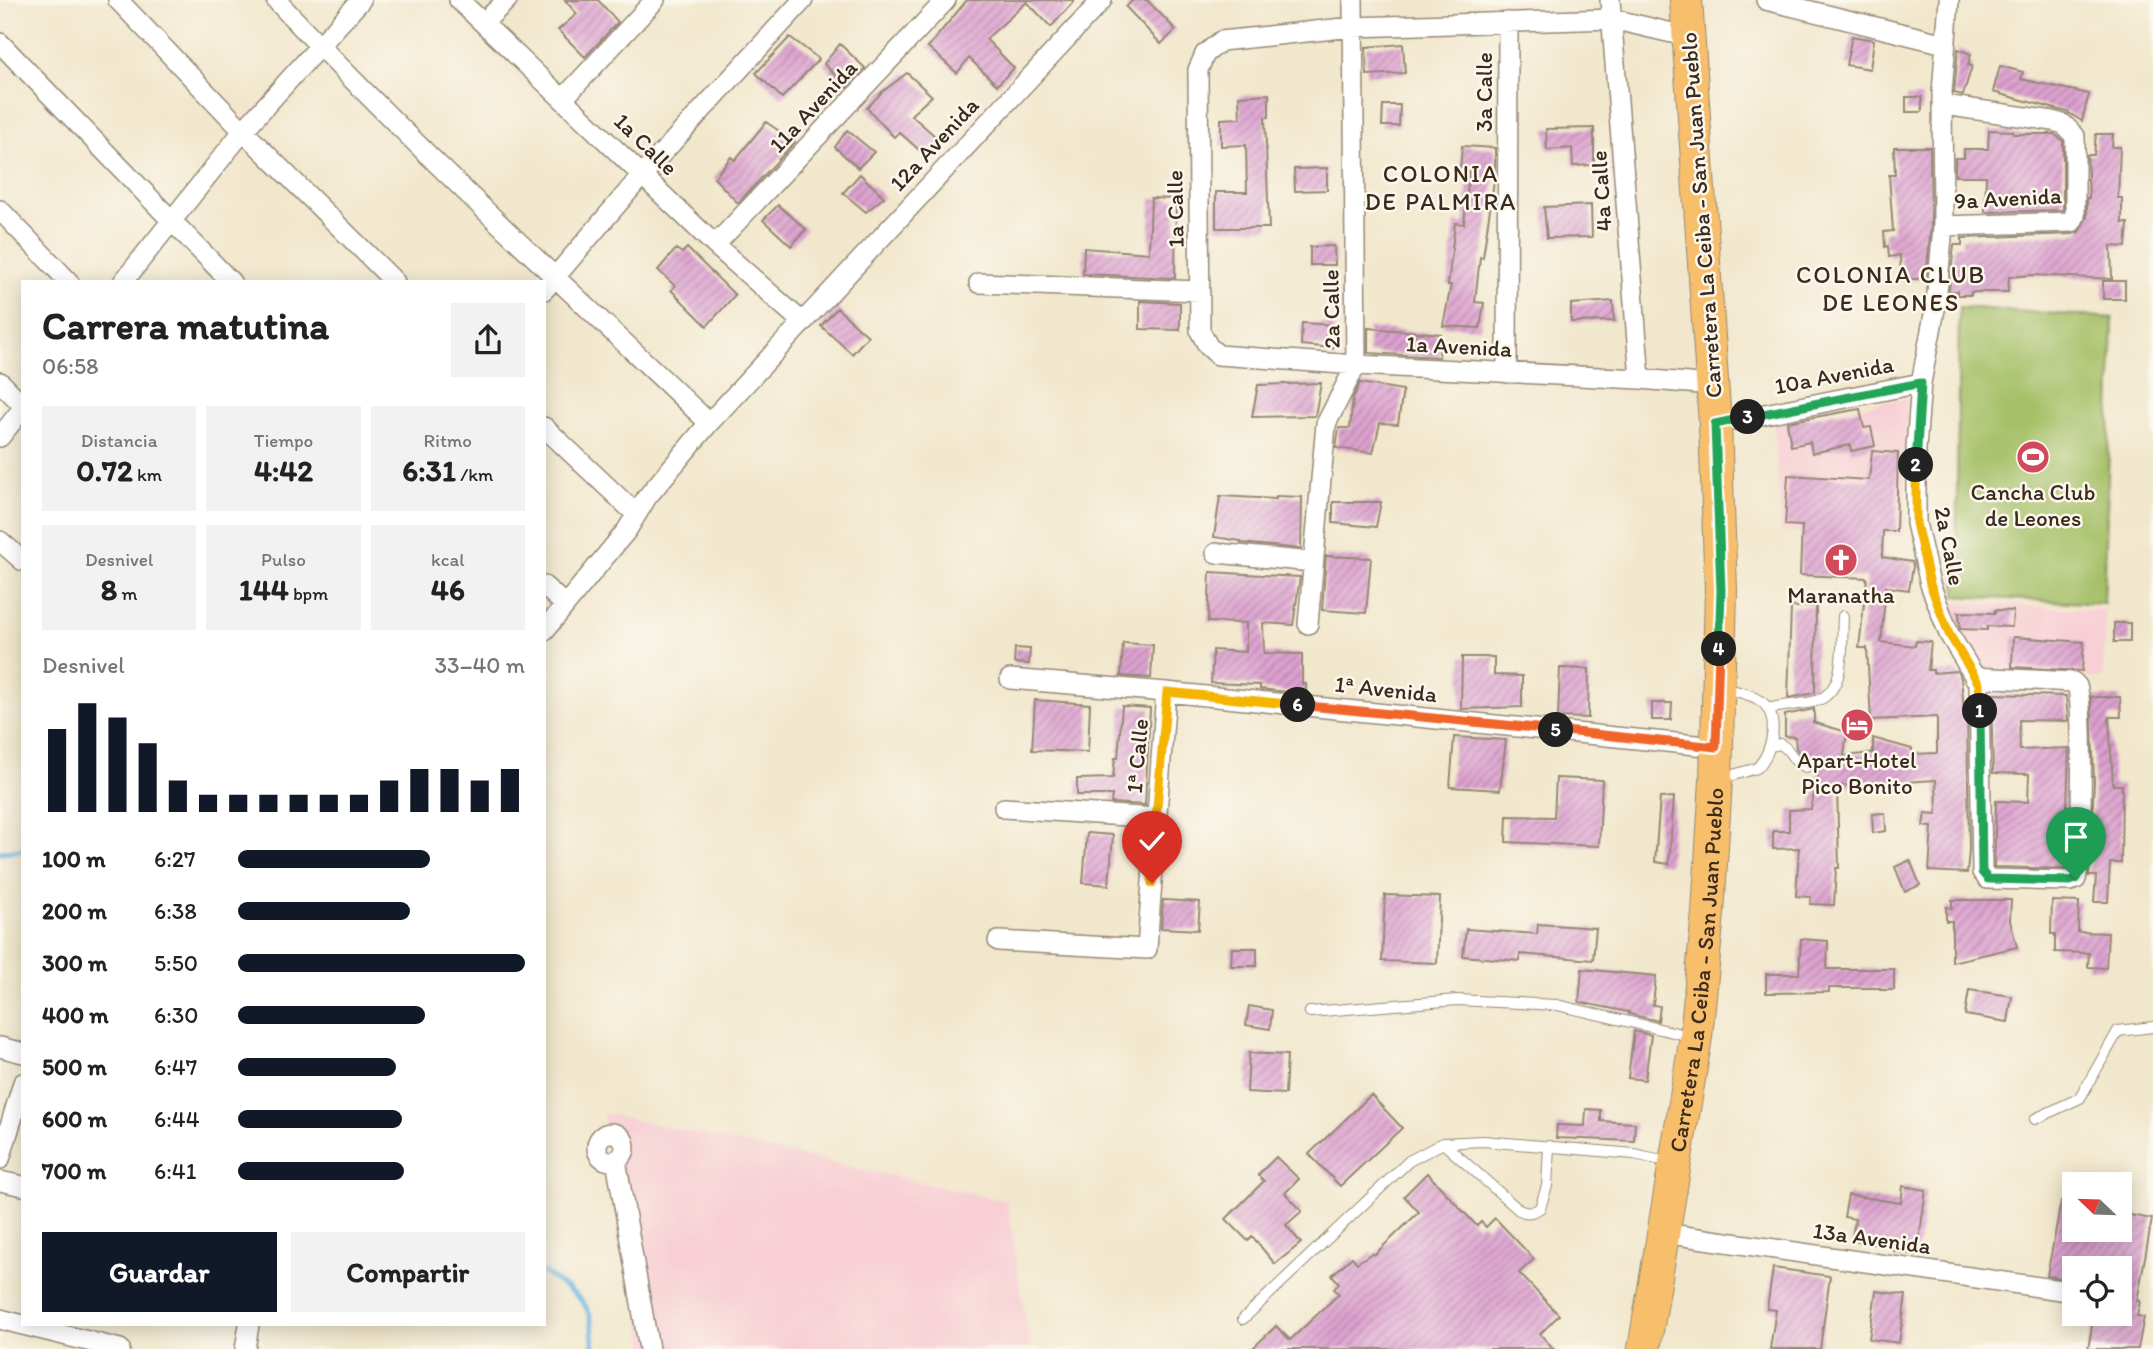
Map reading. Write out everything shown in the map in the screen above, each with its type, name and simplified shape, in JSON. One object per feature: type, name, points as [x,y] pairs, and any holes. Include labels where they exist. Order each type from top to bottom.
[{"type":"main road","name":"Carretera La Ceiba - San Juan Pueblo","points":[[1644,1349],[1696,1037],[1708,913],[1716,780],[1721,591],[1715,424],[1686,0]]},
{"type":"street","points":[[118,0],[243,131],[393,280]]},
{"type":"street","points":[[276,0],[550,284],[709,423]]},
{"type":"street","points":[[125,280],[243,131],[361,0]]},
{"type":"street","name":"1a Calle","points":[[458,0],[715,245],[801,321]]},
{"type":"street","points":[[482,23],[507,0]]},
{"type":"street","points":[[562,99],[655,0]]},
{"type":"street","points":[[550,284],[643,174],[803,0]]},
{"type":"street","name":"11a Avenida","points":[[715,245],[946,0]]},
{"type":"street","name":"12a Avenida","points":[[546,628],[627,530],[647,497],[709,423],[1102,0]]},
{"type":"street","name":"2a Calle","points":[[1308,624],[1326,424],[1356,365],[1353,0]]},
{"type":"street","points":[[1766,0],[1945,44]]},
{"type":"street","name":"2a Calle","points":[[1949,0],[1945,44],[1943,226],[1936,304],[1921,383],[1916,448],[1916,523],[1930,584],[1949,634],[1974,677],[1979,684],[1982,872],[1988,879],[2076,879],[2079,691],[2073,682],[1974,677]]},
{"type":"street","points":[[1353,27],[1508,22],[1611,9],[1689,37]]},
{"type":"street","name":"4a Calle","points":[[1611,9],[1640,379]]},
{"type":"street","name":"3a Calle","points":[[1507,373],[1508,22]]},
{"type":"street","name":"1a Calle","points":[[1208,346],[1200,331],[1198,71],[1205,54],[1221,41],[1353,27]]},
{"type":"street","points":[[0,43],[229,280]]},
{"type":"street","name":"9a Avenida","points":[[1943,226],[2067,224],[2072,222],[2075,216],[2075,136],[2069,129],[2053,121],[1944,105]]},
{"type":"street","points":[[0,211],[67,280]]},
{"type":"street","points":[[979,283],[1200,291]]},
{"type":"street","name":"1a Avenida","points":[[1208,346],[1218,355],[1712,385]]},
{"type":"street","points":[[0,382],[21,405]]},
{"type":"street","name":"10a Avenida","points":[[1715,424],[1921,383]]},
{"type":"street","points":[[0,437],[21,410]]},
{"type":"street","points":[[546,429],[636,514]]},
{"type":"street","points":[[0,541],[21,559]]},
{"type":"street","points":[[1216,553],[1313,562]]},
{"type":"street","points":[[546,588],[564,604]]},
{"type":"street","name":"1ª Avenida","points":[[1010,679],[1167,692],[1716,747]]},
{"type":"street","name":"1ª Calle","points":[[998,941],[1147,949],[1167,692]]},
{"type":"street","points":[[1004,808],[1156,817]]},
{"type":"street","points":[[0,1047],[21,1052]]},
{"type":"street","points":[[0,1159],[21,1090]]},
{"type":"street","points":[[616,1160],[649,1349]]},
{"type":"street","points":[[0,1181],[21,1186]]},
{"type":"street","name":"13a Avenida","points":[[1663,1233],[2062,1290]]},
{"type":"street","points":[[0,1319],[21,1324]]},
{"type":"street","points":[[27,1326],[120,1349]]},
{"type":"street","points":[[245,1349],[249,1326]]},
{"type":"lane","points":[[1768,709],[1786,704],[1814,702],[1832,691],[1839,675],[1843,616]]},
{"type":"lane","points":[[1716,780],[1758,768],[1770,746],[1773,722],[1768,709],[1756,698],[1718,686]]},
{"type":"lane","points":[[1770,746],[1780,744],[1786,747],[1795,763],[1806,767]]},
{"type":"lane","points":[[1310,1012],[1457,1000],[1556,1005],[1696,1037]]},
{"type":"lane","points":[[2035,1119],[2080,1098],[2119,1031],[2153,1027]]},
{"type":"lane","points":[[1243,1318],[1409,1161],[1443,1143],[1483,1141],[1549,1146],[1634,1154],[1675,1163]]},
{"type":"lane","points":[[1443,1143],[1525,1213],[1533,1213],[1540,1208],[1547,1186],[1549,1146]]},
{"type":"shaded area","points":[[1908,397],[1903,536],[1781,532],[1774,424]]},
{"type":"shaded area","points":[[1949,602],[2105,610],[2103,679],[1980,670],[1953,626]]},
{"type":"shaded area","points":[[603,1113],[1007,1201],[1030,1349],[645,1349]]},
{"type":"green space","name":"Cancha Club de Leones","points":[[1959,307],[2113,318],[2104,604],[1956,596]]},
{"type":"building","points":[[565,0],[598,0],[618,22],[585,57],[558,30],[577,14]]},
{"type":"building","points":[[967,0],[1075,0],[1051,27],[1027,2],[986,39],[1014,68],[997,85],[969,58],[957,73],[928,47]]},
{"type":"building","points":[[1133,0],[1147,0],[1176,30],[1161,44],[1126,7]]},
{"type":"building","points":[[1852,36],[1874,40],[1870,69],[1846,65]]},
{"type":"building","points":[[790,37],[819,59],[782,98],[756,73]]},
{"type":"building","points":[[840,44],[865,68],[847,87],[824,64]]},
{"type":"building","points":[[1403,44],[1405,73],[1367,75],[1366,47]]},
{"type":"building","points":[[1958,49],[1971,54],[1968,65],[1972,66],[1963,95],[1954,93]]},
{"type":"building","points":[[2000,66],[2023,72],[2021,79],[2089,94],[2082,121],[2067,112],[1993,92]]},
{"type":"building","points":[[907,73],[932,96],[911,115],[942,142],[927,157],[899,132],[894,137],[867,108],[882,92]]},
{"type":"building","points":[[1269,94],[1269,117],[1265,117],[1269,228],[1216,228],[1216,192],[1247,192],[1246,145],[1221,146],[1221,119],[1240,118],[1239,96]]},
{"type":"building","points":[[1906,97],[1922,97],[1922,112],[1906,112]]},
{"type":"building","points":[[1383,105],[1400,105],[1399,126],[1382,126]]},
{"type":"building","points":[[766,122],[795,142],[738,203],[714,178],[731,157],[735,160]]},
{"type":"building","points":[[1594,128],[1594,165],[1573,166],[1572,148],[1547,150],[1546,129]]},
{"type":"building","points":[[847,130],[874,152],[858,168],[835,147]]},
{"type":"building","points":[[1989,130],[2013,131],[2013,134],[2054,134],[2063,141],[2063,210],[1985,212],[1986,176],[1955,176],[1955,158],[1964,158],[1964,149],[1988,149]]},
{"type":"building","points":[[2096,134],[2113,134],[2112,147],[2120,147],[2118,198],[2122,198],[2122,223],[2128,223],[2126,247],[2111,246],[2112,279],[2032,275],[2009,277],[2008,292],[1971,292],[1971,295],[1957,295],[1957,291],[1949,291],[1954,245],[1962,245],[1962,238],[2079,232],[2087,217],[2087,155],[2094,155]]},
{"type":"building","points":[[1462,146],[1495,148],[1495,174],[1475,302],[1484,303],[1480,328],[1443,326],[1451,285],[1448,285],[1455,223],[1464,224],[1469,172],[1460,171]]},
{"type":"building","points":[[1894,147],[1930,147],[1931,226],[1926,278],[1901,280],[1900,255],[1889,257],[1888,246],[1885,247],[1884,232],[1893,231],[1889,175],[1895,175]]},
{"type":"building","points":[[1327,168],[1327,190],[1295,191],[1294,169]]},
{"type":"building","points":[[860,174],[884,197],[866,212],[843,193]]},
{"type":"building","points":[[1151,198],[1176,199],[1175,278],[1083,274],[1084,248],[1149,253]]},
{"type":"building","points":[[778,205],[806,229],[791,246],[763,220]]},
{"type":"building","points":[[1591,205],[1592,237],[1547,238],[1544,207]]},
{"type":"building","points":[[1334,246],[1335,265],[1310,265],[1310,247]]},
{"type":"building","points":[[687,248],[735,295],[707,326],[671,290],[675,286],[658,270],[676,249],[682,253]]},
{"type":"building","points":[[2103,281],[2125,281],[2125,299],[2103,299]]},
{"type":"building","points":[[1140,301],[1180,303],[1180,330],[1140,329]]},
{"type":"building","points":[[1613,301],[1614,321],[1571,322],[1571,304]]},
{"type":"building","points":[[837,308],[868,336],[852,354],[821,326]]},
{"type":"building","points":[[1302,323],[1334,325],[1333,348],[1301,345]]},
{"type":"building","points":[[1368,328],[1441,334],[1439,357],[1368,353]]},
{"type":"building","points":[[1321,383],[1315,416],[1252,417],[1258,385]]},
{"type":"building","points":[[1360,383],[1403,390],[1398,424],[1380,423],[1373,453],[1336,448],[1339,428],[1350,428],[1353,398]]},
{"type":"building","points":[[1860,409],[1864,428],[1871,427],[1875,446],[1851,451],[1850,445],[1812,453],[1810,442],[1791,446],[1787,422]]},
{"type":"building","points":[[1872,451],[1898,453],[1896,531],[1883,531],[1882,557],[1912,562],[1913,566],[1909,590],[1886,587],[1881,642],[1915,646],[1916,641],[1931,642],[1928,670],[1933,670],[1933,673],[1957,671],[1961,678],[1964,709],[1967,709],[1967,873],[1929,871],[1932,827],[1923,826],[1925,813],[1937,814],[1936,780],[1837,786],[1839,868],[1836,868],[1834,905],[1810,904],[1811,897],[1796,896],[1799,848],[1773,849],[1773,831],[1789,831],[1789,810],[1811,809],[1821,759],[1802,757],[1796,748],[1795,737],[1785,736],[1785,715],[1814,709],[1812,722],[1847,732],[1844,756],[1873,753],[1873,738],[1912,749],[1912,754],[1937,753],[1937,717],[1871,720],[1867,648],[1859,648],[1867,578],[1800,575],[1802,526],[1785,525],[1788,475],[1869,480]]},
{"type":"building","points":[[1220,496],[1276,499],[1276,496],[1302,497],[1301,549],[1241,543],[1214,537]]},
{"type":"building","points":[[1333,502],[1381,502],[1376,527],[1333,523]]},
{"type":"building","points":[[1326,556],[1371,558],[1366,613],[1322,610]]},
{"type":"building","points":[[1210,572],[1300,577],[1293,625],[1263,623],[1264,653],[1302,654],[1302,684],[1306,684],[1306,694],[1260,689],[1260,685],[1211,683],[1213,650],[1246,652],[1246,623],[1208,622]]},
{"type":"building","points":[[1816,606],[1815,693],[1788,698],[1791,607]]},
{"type":"building","points":[[1995,610],[2013,611],[2012,627],[1960,629],[1959,612],[1995,613]]},
{"type":"building","points":[[2114,623],[2130,623],[2130,642],[2114,642]]},
{"type":"building","points":[[2013,637],[2084,642],[2082,671],[2012,667]]},
{"type":"building","points":[[1123,643],[1153,645],[1151,678],[1121,676]]},
{"type":"building","points":[[1015,648],[1030,649],[1029,664],[1014,663]]},
{"type":"building","points":[[1462,657],[1494,657],[1494,675],[1522,676],[1522,707],[1461,709]]},
{"type":"building","points":[[1560,668],[1589,669],[1588,718],[1558,717]]},
{"type":"building","points":[[1991,694],[2066,696],[2068,721],[2019,720],[2020,750],[2069,748],[2065,869],[1994,867],[1996,801],[2028,802],[2029,774],[1993,773]]},
{"type":"building","points":[[2091,697],[2120,697],[2121,717],[2109,717],[2113,785],[2122,785],[2121,863],[2110,863],[2108,902],[2094,902],[2096,876],[2089,876],[2094,782]]},
{"type":"building","points":[[1035,700],[1090,704],[1088,752],[1032,750]]},
{"type":"building","points":[[1652,703],[1672,703],[1671,720],[1652,720]]},
{"type":"building","points":[[1122,706],[1150,708],[1145,805],[1111,803],[1112,795],[1077,795],[1077,779],[1113,778],[1115,758],[1118,758]]},
{"type":"building","points":[[1454,737],[1506,740],[1500,790],[1450,787]]},
{"type":"building","points":[[1556,778],[1602,780],[1599,846],[1506,842],[1507,816],[1554,817]]},
{"type":"building","points":[[1674,797],[1669,864],[1655,862],[1660,798]]},
{"type":"building","points":[[1885,813],[1886,831],[1873,833],[1872,814]]},
{"type":"building","points":[[1087,833],[1113,835],[1109,885],[1083,883]]},
{"type":"building","points":[[1910,860],[1920,885],[1905,892],[1895,867]]},
{"type":"building","points":[[1385,895],[1440,897],[1437,963],[1382,961]]},
{"type":"building","points":[[1163,900],[1200,902],[1198,930],[1161,928]]},
{"type":"building","points":[[1952,900],[2011,900],[2010,921],[2017,947],[1952,962],[1952,921],[1946,921],[1946,907],[1952,908]]},
{"type":"building","points":[[2052,901],[2079,902],[2078,932],[2108,933],[2106,968],[2088,967],[2089,953],[2055,952],[2055,934],[2051,934]]},
{"type":"building","points":[[1538,924],[1596,928],[1593,960],[1520,954],[1520,961],[1463,956],[1466,929],[1537,934]]},
{"type":"building","points":[[1801,939],[1828,941],[1827,969],[1894,969],[1894,990],[1829,988],[1829,992],[1766,993],[1766,974],[1799,974]]},
{"type":"building","points":[[1232,948],[1257,948],[1257,966],[1231,966]]},
{"type":"building","points":[[1582,969],[1656,976],[1653,1005],[1660,1006],[1658,1021],[1579,1002]]},
{"type":"building","points":[[1969,990],[2012,996],[2008,1022],[1965,1015]]},
{"type":"building","points":[[1249,1006],[1272,1010],[1270,1029],[1246,1025]]},
{"type":"building","points":[[1634,1031],[1651,1035],[1645,1080],[1628,1078]]},
{"type":"building","points":[[1249,1053],[1287,1055],[1285,1094],[1247,1092]]},
{"type":"building","points":[[1371,1095],[1402,1128],[1340,1186],[1309,1154]]},
{"type":"building","points":[[1586,1109],[1601,1110],[1601,1121],[1635,1123],[1634,1141],[1556,1138],[1557,1125],[1585,1126]]},
{"type":"building","points":[[1276,1157],[1299,1179],[1285,1193],[1302,1211],[1286,1225],[1301,1243],[1275,1264],[1252,1236],[1248,1241],[1226,1219],[1264,1181],[1258,1175]]},
{"type":"building","points":[[1427,1173],[1477,1226],[1481,1222],[1486,1227],[1495,1218],[1534,1259],[1519,1273],[1559,1315],[1540,1334],[1554,1349],[1252,1349],[1276,1326],[1290,1340],[1339,1294],[1334,1289],[1339,1283],[1332,1275],[1352,1257],[1357,1263],[1372,1253],[1374,1255],[1419,1212],[1404,1196]]},
{"type":"building","points":[[1903,1186],[1926,1190],[1917,1255],[1893,1251],[1894,1247],[1852,1241],[1855,1219],[1844,1217],[1848,1195],[1901,1203]]},
{"type":"building","points":[[2061,1202],[2062,1242],[2132,1242],[2132,1215],[2152,1219],[2137,1301],[2140,1301],[2137,1316],[2144,1317],[2138,1349],[2088,1349],[2092,1326],[2132,1326],[2132,1256],[2062,1256],[2062,1278],[2047,1276]]},
{"type":"building","points":[[1773,1268],[1830,1276],[1820,1349],[1770,1349],[1776,1310],[1767,1309]]},
{"type":"building","points":[[1876,1291],[1906,1295],[1899,1343],[1869,1339]]},
{"type":"waterway","points":[[0,852],[21,850]]},
{"type":"waterway","points":[[546,1274],[583,1302],[591,1320],[593,1349]]},
{"type":"place","name":"Cancha Club de Leones","points":[[2033,457]]},
{"type":"place","name":"Maranatha","points":[[1841,560]]},
{"type":"place","name":"Apart-Hotel Pico Bonito","points":[[1857,725]]},
{"type":"district","name":"COLONIA DE PALMIRA","points":[[1441,187]]},
{"type":"district","name":"COLONIA CLUB DE LEONES","points":[[1891,288]]},
{"type":"route","points":[[1152,883],[1167,692],[1716,747],[1721,591],[1715,424],[1921,383],[1916,448],[1916,523],[1930,584],[1949,634],[1979,684],[1982,872],[1988,879],[2076,879]]}]
